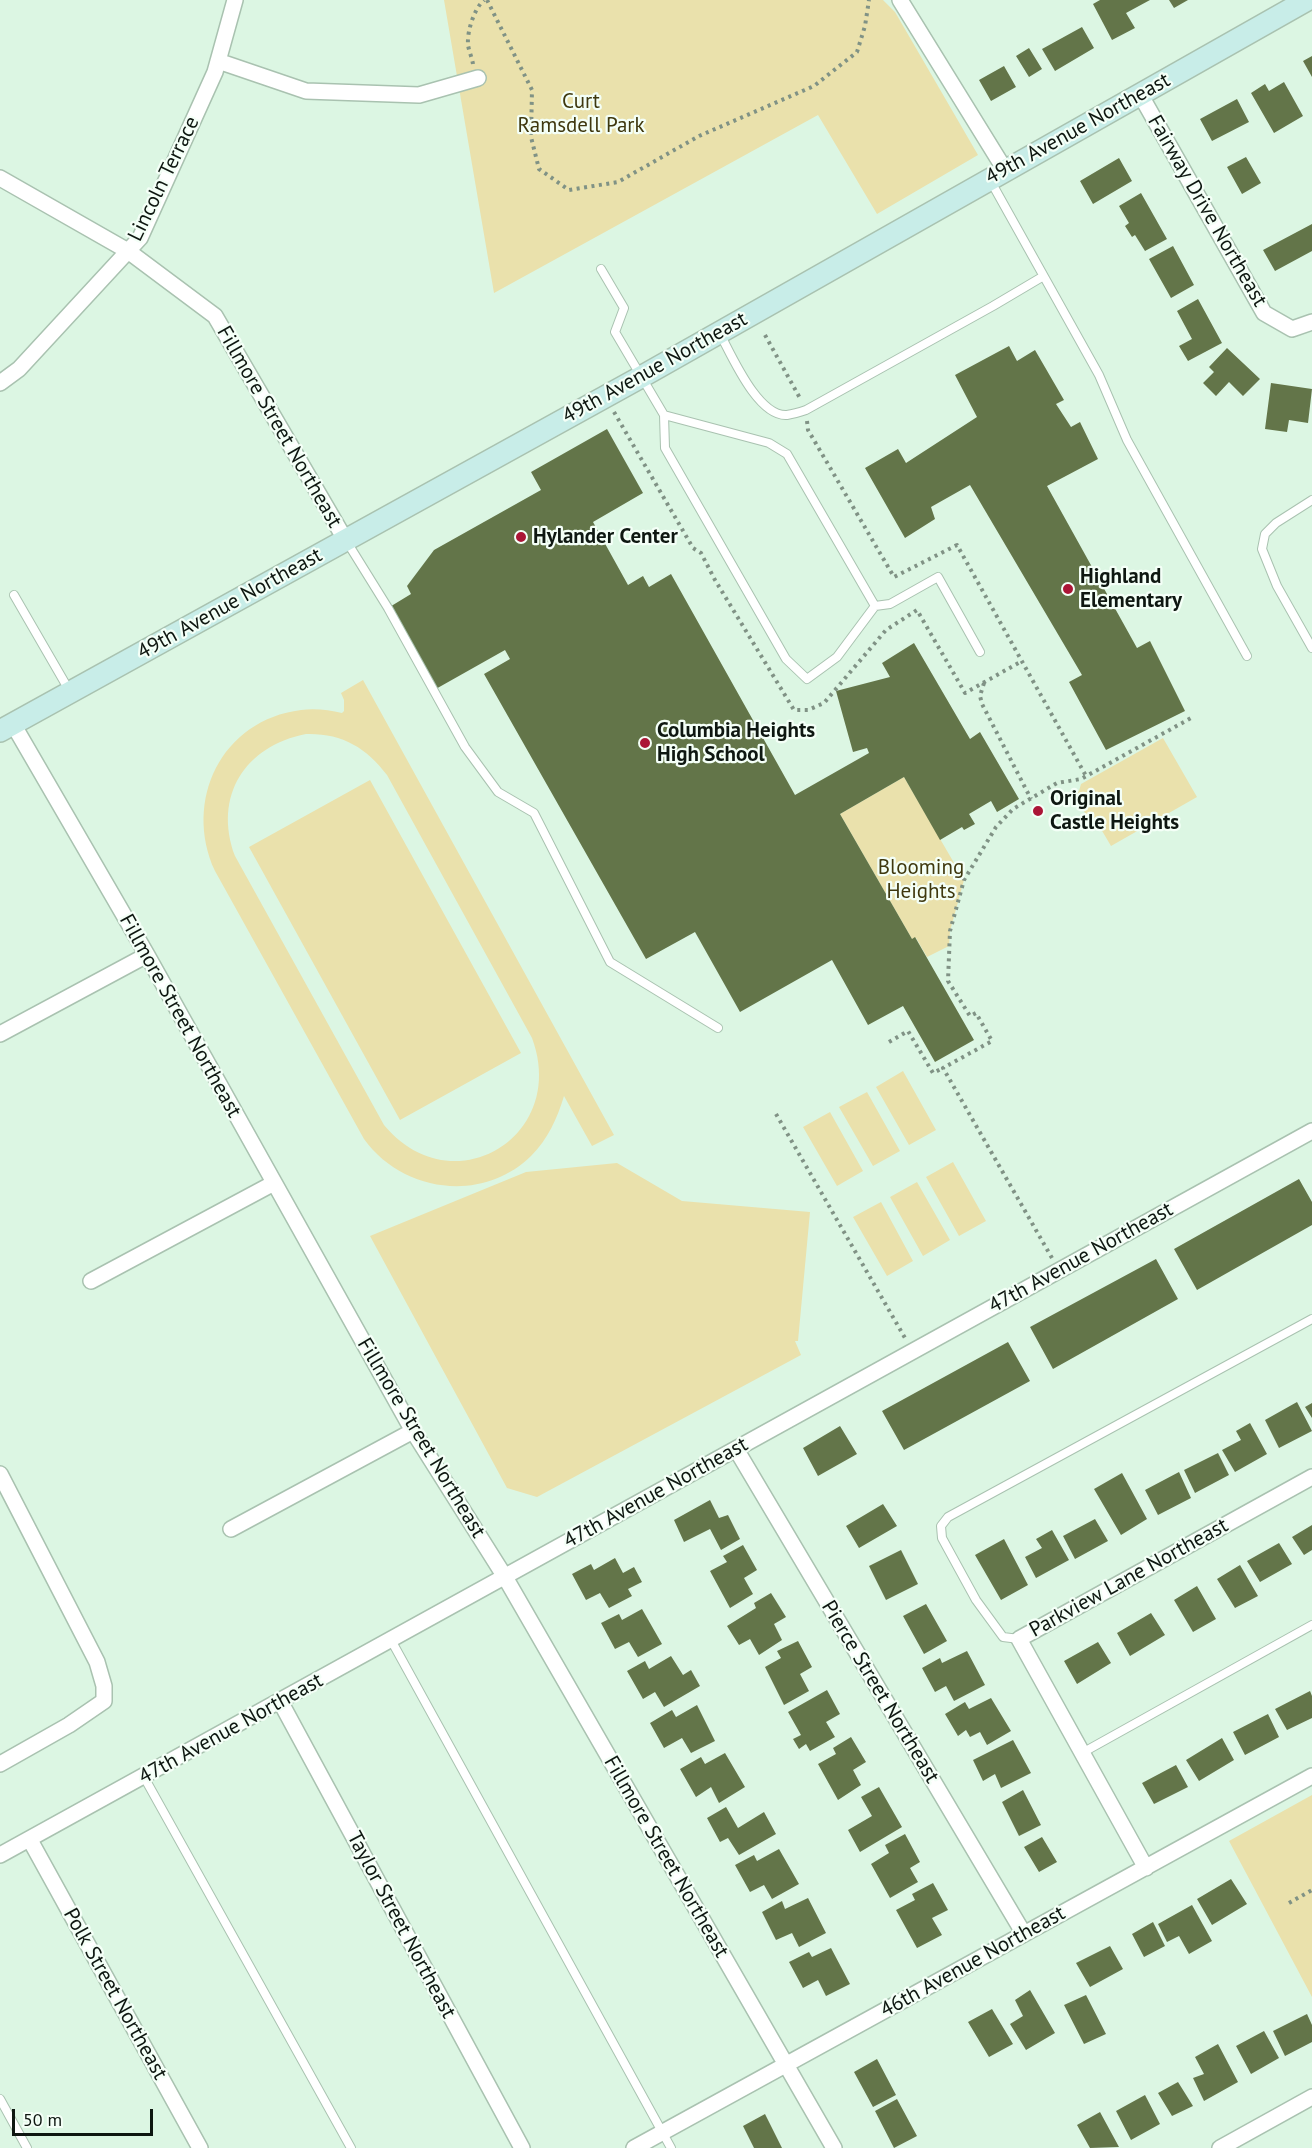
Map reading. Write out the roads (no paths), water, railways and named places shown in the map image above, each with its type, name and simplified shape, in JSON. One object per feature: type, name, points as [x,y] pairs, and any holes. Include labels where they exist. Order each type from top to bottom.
[{"type":"street","name":"Lincoln Terrace","points":[[0,383],[19,369],[140,238],[215,72],[235,0]]},
{"type":"street","points":[[900,0],[997,175]]},
{"type":"street","name":"49th Avenue Northeast","points":[[7,728],[642,376],[1306,0]]},
{"type":"street","points":[[218,61],[306,91],[419,95],[478,78]]},
{"type":"street","name":"Fairway Drive Northeast","points":[[1140,94],[1264,313],[1292,328],[1312,322]]},
{"type":"street","name":"Fillmore Street Northeast","points":[[0,178],[128,251],[214,316],[346,541]]},
{"type":"street","name":"Fillmore Street Northeast","points":[[7,728],[147,955],[413,1431],[505,1577],[834,2148]]},
{"type":"street","points":[[0,1034],[147,955]]},
{"type":"street","name":"47th Avenue Northeast","points":[[0,1855],[1312,1131]]},
{"type":"street","points":[[91,1281],[274,1183]]},
{"type":"street","points":[[231,1528],[413,1431]]},
{"type":"street","name":"Pierce Street Northeast","points":[[736,1449],[1024,1934]]},
{"type":"street","points":[[0,1474],[97,1662],[105,1694],[104,1701],[89,1713],[0,1764]]},
{"type":"street","name":"Parkview Lane Northeast","points":[[1146,1868],[1019,1639],[1312,1477]]},
{"type":"street","name":"Taylor Street Northeast","points":[[280,1701],[522,2148]]},
{"type":"street","name":"46th Avenue Northeast","points":[[634,2148],[1312,1776]]},
{"type":"street","name":"Polk Street Northeast","points":[[30,1839],[200,2148]]},
{"type":"street","points":[[1220,2148],[1312,2097]]},
{"type":"lane","points":[[997,175],[1042,277],[1099,375],[1127,440],[1247,656]]},
{"type":"lane","points":[[601,269],[624,308],[615,332],[664,415],[665,448],[786,659],[807,679],[837,657],[875,606],[890,604],[938,577],[980,652]]},
{"type":"lane","points":[[719,332],[763,406],[786,415],[806,410],[1042,277]]},
{"type":"lane","points":[[664,415],[769,443],[787,454],[875,606]]},
{"type":"lane","points":[[1312,500],[1276,523],[1265,534],[1262,549],[1277,586],[1312,648]]},
{"type":"lane","points":[[346,541],[388,608],[465,747],[498,792],[534,813],[610,962],[718,1028]]},
{"type":"lane","points":[[14,595],[71,692]]},
{"type":"lane","points":[[1019,1639],[1003,1637],[976,1600],[942,1538],[941,1526],[948,1517],[1312,1319]]},
{"type":"lane","points":[[1082,1753],[1312,1625]]},
{"type":"lane","points":[[391,1640],[671,2148]]},
{"type":"lane","points":[[144,1777],[351,2148]]},
{"type":"lane","points":[[0,2099],[27,2148]]},
{"type":"place","name":"Hylander Center","points":[[521,537]]},
{"type":"place","name":"Highland Elementary","points":[[1068,589]]},
{"type":"place","name":"Columbia Heights High School","points":[[645,743]]},
{"type":"place","name":"Original Castle Heights","points":[[1038,811]]},
{"type":"park label","name":"Curt Ramsdell Park","points":[[581,114]]},
{"type":"park label","name":"Blooming Heights","points":[[921,880]]}]
